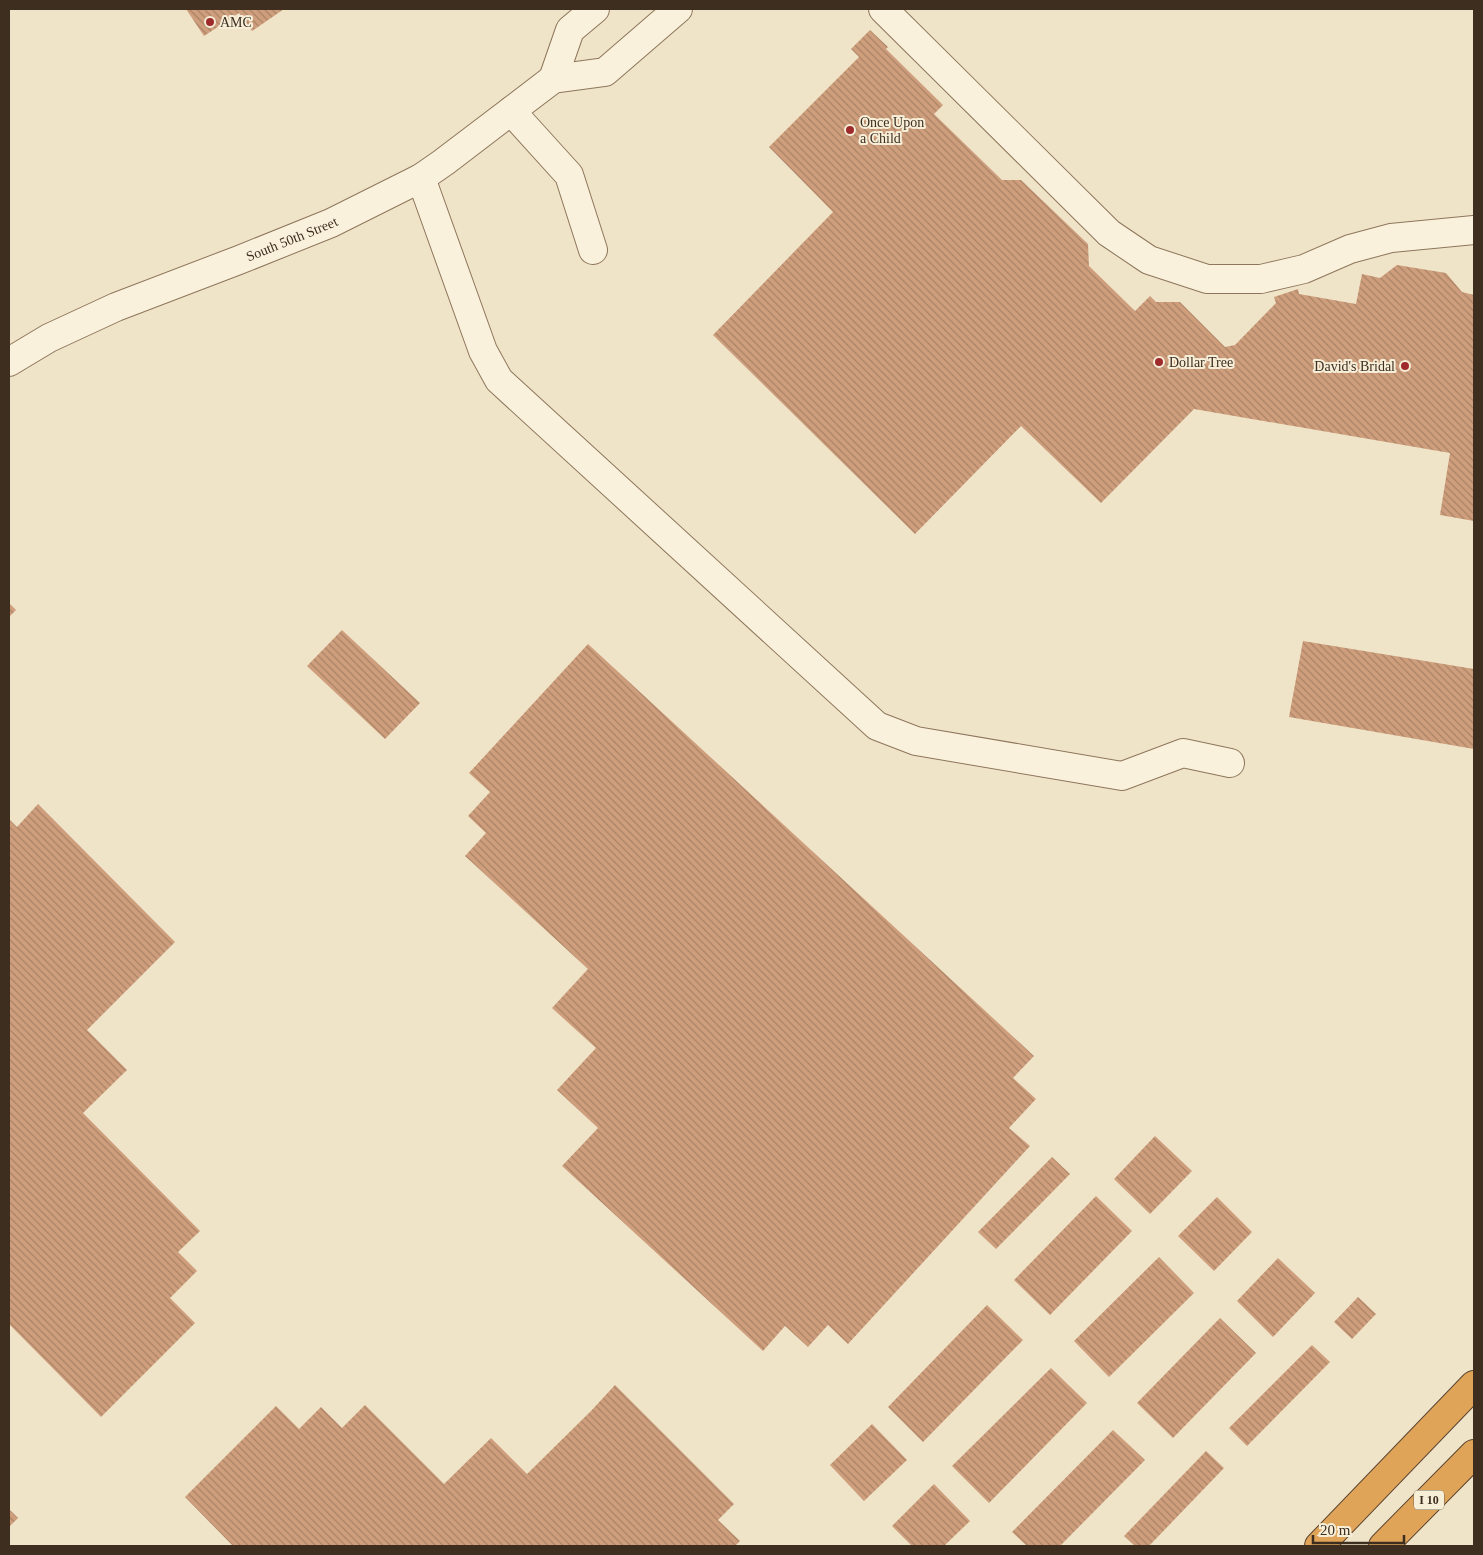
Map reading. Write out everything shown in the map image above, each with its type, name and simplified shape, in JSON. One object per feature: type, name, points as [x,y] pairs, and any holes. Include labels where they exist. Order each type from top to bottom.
[{"type":"highway","points":[[1319,1546],[1474,1385]]},
{"type":"highway","name":"I 10","points":[[1383,1546],[1474,1454]]},
{"type":"street","points":[[553,79],[570,30],[595,9]]},
{"type":"street","name":"South 50th Street","points":[[9,362],[49,338],[116,308],[331,223],[421,178],[553,79],[604,72],[678,9]]},
{"type":"street","points":[[883,9],[1109,233],[1149,260],[1206,279],[1261,279],[1304,269],[1350,249],[1391,238],[1474,230]]},
{"type":"street","points":[[511,111],[570,175],[593,250]]},
{"type":"street","points":[[421,178],[484,351],[500,380],[877,726],[916,741],[1122,776],[1183,753],[1230,763]]},
{"type":"building","name":"AMC","points":[[186,9],[284,9],[252,31],[239,13],[204,36]]},
{"type":"building","points":[[870,30],[888,47],[886,49],[943,105],[934,114],[1002,180],[1021,180],[1088,244],[1089,266],[1135,311],[1150,296],[1156,302],[1180,302],[1225,347],[1235,345],[1276,303],[1274,297],[1298,289],[1299,294],[1356,304],[1362,274],[1380,278],[1397,265],[1446,273],[1462,292],[1474,295],[1474,521],[1440,515],[1450,453],[1194,409],[1101,503],[1021,426],[915,534],[713,335],[833,212],[769,147],[859,57],[851,49]]},
{"type":"building","points":[[9,603],[16,610],[9,617]]},
{"type":"building","points":[[342,630],[420,703],[385,739],[307,666]]},
{"type":"building","points":[[1303,641],[1474,669],[1474,749],[1289,717]]},
{"type":"building","points":[[588,644],[1034,1056],[1013,1078],[1036,1099],[1009,1128],[1030,1146],[848,1344],[828,1325],[808,1347],[785,1326],[763,1351],[562,1166],[598,1128],[557,1090],[596,1048],[552,1008],[588,969],[465,856],[486,833],[468,816],[490,792],[469,773]]},
{"type":"building","points":[[38,804],[175,942],[87,1030],[127,1070],[83,1113],[200,1231],[178,1252],[197,1271],[170,1298],[195,1323],[101,1417],[9,1324],[9,819],[17,827]]},
{"type":"building","points":[[1155,1136],[1192,1171],[1150,1214],[1114,1179]]},
{"type":"building","points":[[1052,1157],[1070,1174],[996,1249],[978,1232]]},
{"type":"building","points":[[1096,1196],[1132,1231],[1050,1315],[1014,1280]]},
{"type":"building","points":[[1217,1197],[1252,1232],[1214,1271],[1178,1236]]},
{"type":"building","points":[[1159,1257],[1194,1293],[1109,1377],[1074,1341]]},
{"type":"building","points":[[1278,1258],[1315,1293],[1273,1337],[1237,1301]]},
{"type":"building","points":[[1358,1297],[1376,1314],[1352,1339],[1334,1322]]},
{"type":"building","points":[[987,1305],[1023,1340],[923,1442],[888,1407]]},
{"type":"building","points":[[1220,1318],[1256,1353],[1173,1438],[1137,1403]]},
{"type":"building","points":[[1312,1345],[1330,1362],[1247,1446],[1229,1428]]},
{"type":"building","points":[[1051,1368],[1087,1403],[989,1503],[952,1466]]},
{"type":"building","points":[[615,1385],[734,1504],[718,1520],[740,1541],[735,1546],[233,1546],[185,1497],[276,1406],[299,1429],[321,1407],[342,1428],[365,1405],[444,1484],[491,1438],[527,1474]]},
{"type":"building","points":[[872,1424],[907,1460],[864,1501],[830,1465]]},
{"type":"building","points":[[1113,1430],[1145,1460],[1060,1546],[1027,1546],[1012,1532]]},
{"type":"building","points":[[1206,1451],[1224,1468],[1149,1546],[1135,1546],[1124,1536]]},
{"type":"building","points":[[934,1484],[970,1521],[944,1546],[912,1546],[892,1526]]},
{"type":"building","points":[[9,1509],[18,1518],[9,1527]]},
{"type":"place","name":"AMC","points":[[210,22]]},
{"type":"place","name":"Once Upon a Child","points":[[850,130]]},
{"type":"place","name":"Dollar Tree","points":[[1159,362]]},
{"type":"place","name":"David's Bridal","points":[[1405,366]]}]
